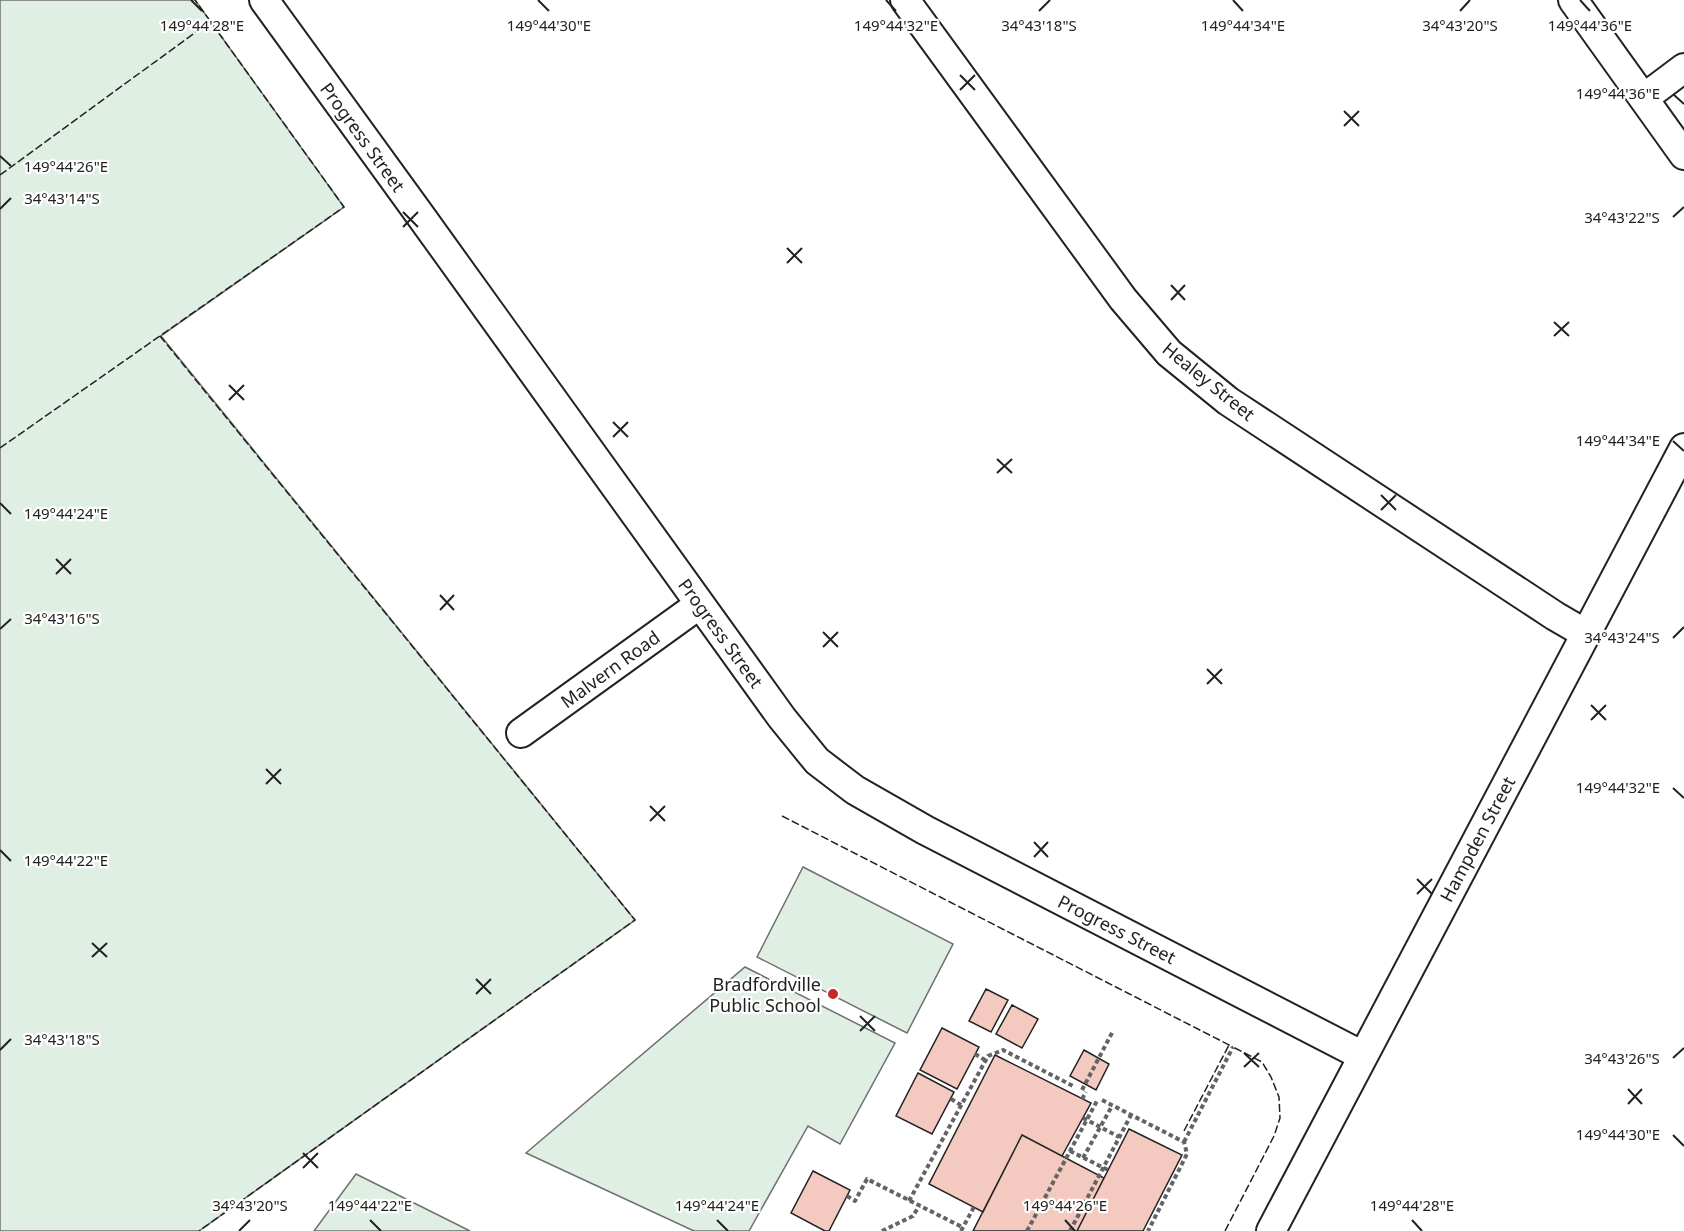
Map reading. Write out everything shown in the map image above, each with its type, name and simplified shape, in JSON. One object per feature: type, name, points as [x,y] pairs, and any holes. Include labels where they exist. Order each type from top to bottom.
[{"type":"street","name":"Progress Street","points":[[264,0],[782,718],[817,761],[855,790],[925,830],[1363,1056]]},
{"type":"street","name":"Healey Street","points":[[905,0],[1123,299],[1169,353],[1228,401],[1555,616],[1586,634]]},
{"type":"street","points":[[1573,0],[1684,155]]},
{"type":"street","points":[[1644,98],[1684,68]]},
{"type":"street","name":"Hampden Street","points":[[1271,1231],[1684,448]]},
{"type":"street","name":"Malvern Road","points":[[521,733],[700,604]]},
{"type":"path","points":[[1082,1098],[1113,1031]]},
{"type":"path","points":[[1148,1231],[1187,1154],[1184,1142],[1233,1047]]},
{"type":"path","points":[[909,1201],[988,1056],[1003,1050],[1073,1086]]},
{"type":"path","points":[[975,1054],[986,1060]]},
{"type":"path","points":[[951,1099],[961,1105]]},
{"type":"path","points":[[1027,1231],[1085,1119],[1100,1100],[1184,1142]]},
{"type":"path","points":[[1083,1158],[1112,1106]]},
{"type":"path","points":[[1070,1231],[1131,1115]]},
{"type":"path","points":[[1085,1119],[1119,1137]]},
{"type":"path","points":[[1070,1151],[1108,1170]]},
{"type":"path","points":[[847,1196],[855,1201],[867,1179],[962,1229],[974,1207]]},
{"type":"path","points":[[882,1231],[913,1216],[919,1206]]},
{"type":"path","points":[[891,1231],[894,1225]]},
{"type":"green space","points":[[0,0],[195,0],[344,207],[161,336],[635,920],[199,1231],[0,1231]]},
{"type":"green space","points":[[803,867],[953,944],[907,1033],[757,957]]},
{"type":"green space","points":[[745,967],[895,1043],[840,1144],[808,1126],[749,1231],[694,1231],[526,1153]]},
{"type":"green space","points":[[356,1174],[470,1231],[314,1231]]},
{"type":"building","points":[[986,989],[1008,1000],[991,1032],[969,1021]]},
{"type":"building","points":[[1012,1005],[1038,1019],[1022,1048],[996,1034]]},
{"type":"building","points":[[942,1028],[979,1047],[957,1089],[920,1070]]},
{"type":"building","points":[[1084,1050],[1109,1064],[1096,1090],[1070,1076]]},
{"type":"building","points":[[995,1055],[1091,1103],[1062,1156],[1022,1135],[983,1212],[929,1184]]},
{"type":"building","points":[[918,1073],[954,1092],[932,1134],[896,1116]]},
{"type":"building","points":[[1129,1129],[1182,1155],[1143,1231],[1077,1231]]},
{"type":"building","points":[[1022,1135],[1104,1178],[1077,1231],[973,1231]]},
{"type":"building","points":[[813,1171],[850,1190],[829,1231],[791,1213]]},
{"type":"fence","points":[[0,448],[344,207],[195,0]]},
{"type":"fence","points":[[0,175],[211,21]]},
{"type":"fence","points":[[160,336],[635,920],[199,1231]]},
{"type":"fence","points":[[782,816],[1233,1047]]},
{"type":"fence","points":[[1184,1131],[1229,1045]]},
{"type":"fence","points":[[1225,1231],[1274,1136],[1280,1118],[1279,1097],[1262,1062],[1233,1047]]},
{"type":"place","name":"Bradfordville Public School","points":[[833,994]]}]
